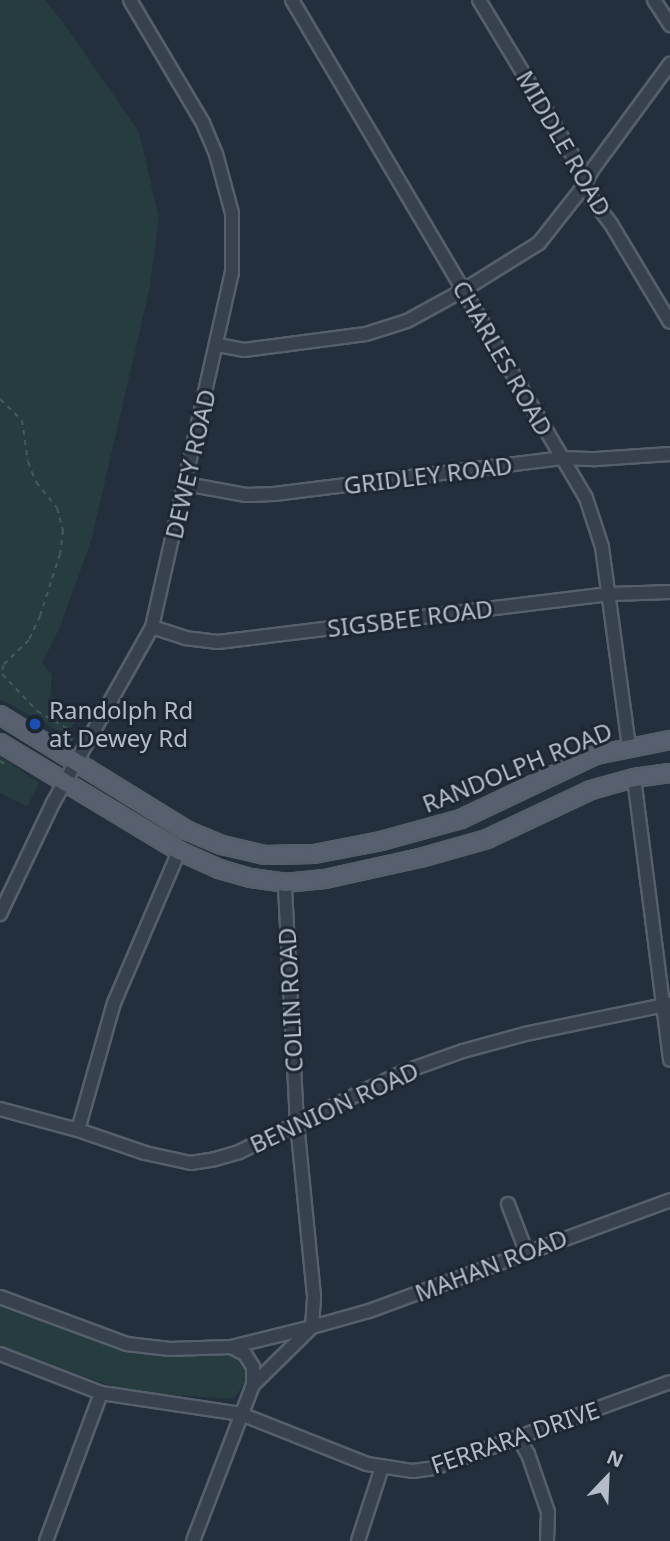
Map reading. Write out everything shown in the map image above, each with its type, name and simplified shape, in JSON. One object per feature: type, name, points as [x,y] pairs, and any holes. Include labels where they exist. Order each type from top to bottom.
[{"type":"main road","name":"RANDOLPH ROAD","points":[[0,715],[186,830],[222,845],[265,855],[314,853],[381,841],[461,819],[596,755],[629,746],[670,740]]},
{"type":"main road","name":"RANDOLPH ROAD","points":[[0,743],[178,850],[219,869],[251,878],[285,883],[325,879],[487,839],[592,790],[634,778],[670,774]]},
{"type":"street","name":"DEWEY ROAD","points":[[0,914],[22,865],[77,761],[152,627],[218,345],[232,273],[232,213],[216,154],[203,123],[130,0]]},
{"type":"street","name":"CHARLES ROAD","points":[[292,0],[586,498],[602,547],[611,594],[629,746]]},
{"type":"street","name":"MIDDLE ROAD","points":[[479,0],[579,166],[583,187],[611,224],[670,322]]},
{"type":"street","points":[[654,0],[670,25]]},
{"type":"street","points":[[218,345],[244,351],[366,334],[407,321],[462,291],[539,243],[583,187],[592,170],[670,64]]},
{"type":"street","name":"GRIDLEY ROAD","points":[[186,484],[246,495],[274,494],[562,458],[596,459],[670,454]]},
{"type":"street","name":"SIGSBEE ROAD","points":[[152,627],[185,638],[218,642],[611,594],[670,592]]},
{"type":"street","points":[[634,778],[666,1005],[670,1060]]},
{"type":"street","points":[[78,1130],[114,1003],[178,850]]},
{"type":"street","name":"COLIN ROAD","points":[[285,883],[297,1124],[314,1296],[312,1327]]},
{"type":"street","name":"BENNION ROAD","points":[[0,1110],[78,1130],[145,1153],[191,1163],[239,1152],[401,1073],[463,1051],[525,1034],[666,1005]]},
{"type":"street","name":"MAHAN ROAD","points":[[0,1297],[127,1344],[170,1349],[230,1347],[369,1311],[670,1200]]},
{"type":"street","points":[[508,1204],[526,1251]]},
{"type":"street","name":"MAHAN ROAD","points":[[193,1541],[253,1385],[312,1327]]},
{"type":"street","points":[[230,1347],[245,1354],[253,1367],[253,1385]]},
{"type":"street","points":[[0,1354],[101,1393],[241,1414]]},
{"type":"street","name":"FERRARA DRIVE","points":[[241,1414],[367,1464],[413,1471],[434,1468],[670,1382]]},
{"type":"street","points":[[46,1541],[101,1393]]},
{"type":"street","points":[[519,1437],[528,1454],[548,1512],[547,1541]]},
{"type":"street","points":[[358,1541],[382,1467]]},
{"type":"path","points":[[0,399],[22,420],[28,462],[36,482],[57,508],[62,530],[60,554],[40,615],[29,640],[3,665],[2,674],[37,711],[65,727],[73,737]]},
{"type":"green space","points":[[0,0],[45,0],[65,25],[139,132],[159,218],[149,291],[91,541],[60,627],[42,663],[52,675],[50,697],[79,715],[66,735],[0,699]]},
{"type":"green space","points":[[0,756],[39,783],[27,807],[0,793]]},
{"type":"green space","points":[[0,1304],[120,1348],[169,1356],[229,1355],[243,1362],[249,1376],[234,1399],[130,1392],[0,1348]]},
{"type":"place","name":"Randolph Rd at Dewey Rd","points":[[35,724]]}]
